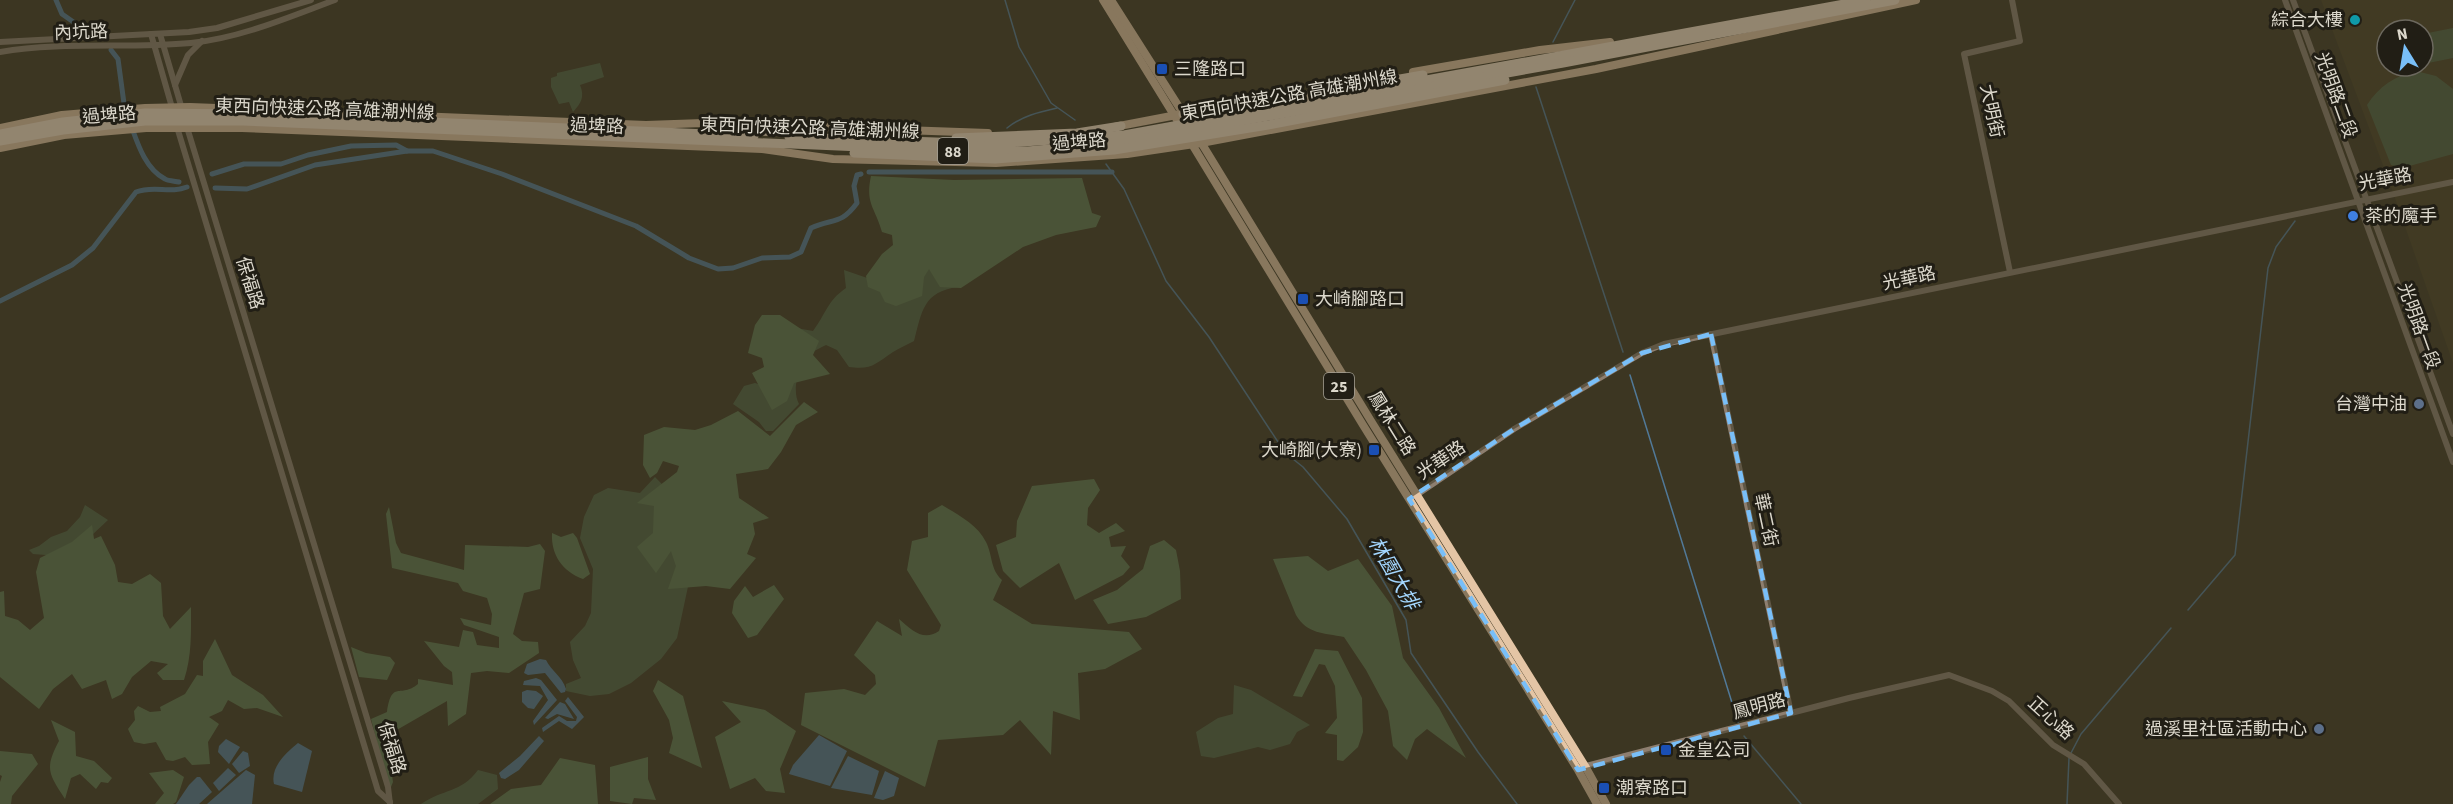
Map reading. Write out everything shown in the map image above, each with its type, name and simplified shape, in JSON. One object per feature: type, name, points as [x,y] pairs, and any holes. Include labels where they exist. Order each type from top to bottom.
[{"type":"highway","name":"東西向快速公路 高雄潮州線","points":[[0,134],[63,122],[145,113],[243,114],[955,144],[1070,140],[1124,135],[1866,0]]},
{"type":"highway","name":"東西向快速公路 高雄潮州線","points":[[0,141],[63,130],[145,121],[243,121],[985,152],[1071,148],[1125,142],[1895,0]]},
{"type":"highway","points":[[763,142],[773,145],[882,155],[985,159],[1029,158],[1114,150],[1195,141],[1566,68],[1671,43]]},
{"type":"highway","points":[[1179,115],[1201,114],[1486,64],[1606,48]]},
{"type":"highway","points":[[646,131],[763,131],[955,138],[1077,133],[1121,126]]},
{"type":"main road","name":"鳳林二路","points":[[1103,0],[1179,115]]},
{"type":"main road","name":"鳳林二路","points":[[1111,0],[1179,115],[1414,497],[1581,768],[1606,804]]},
{"type":"main road","name":"過埤路","points":[[0,128],[62,116],[129,109],[181,107],[646,125],[703,123],[956,133],[1026,133],[1121,126],[1507,56],[1607,43],[1844,0]]},
{"type":"main road","name":"過埤路","points":[[0,147],[64,135],[122,130],[242,128],[715,146],[762,149],[833,159],[996,163],[1127,154],[1596,69],[1916,0]]},
{"type":"main road","name":"鳳林二路","points":[[1581,768],[1597,804]]},
{"type":"street","name":"內坑路","points":[[0,42],[160,34],[217,28],[312,0]]},
{"type":"street","name":"內坑路","points":[[0,52],[202,41],[275,22],[335,0]]},
{"type":"street","name":"大明街","points":[[2010,272],[1964,54],[2020,41],[2012,0]]},
{"type":"street","name":"光明路二段","points":[[2285,0],[2358,200]]},
{"type":"street","name":"光明路二段","points":[[2293,0],[2367,198]]},
{"type":"street","name":"保福路","points":[[151,34],[177,128],[372,772],[378,791],[390,803]]},
{"type":"street","name":"保福路","points":[[160,34],[198,168],[381,765],[390,803]]},
{"type":"street","points":[[175,86],[188,55],[202,41]]},
{"type":"street","name":"光華路","points":[[1414,497],[1514,429],[1642,353],[1676,340],[2453,182]]},
{"type":"street","name":"光明路一段","points":[[2367,198],[2453,434]]},
{"type":"street","name":"光明路一段","points":[[2358,200],[2453,462]]},
{"type":"street","name":"華二街","points":[[1711,334],[1791,712]]},
{"type":"street","points":[[2423,379],[2431,375]]},
{"type":"street","name":"鳳明路","points":[[1581,768],[1705,737],[1791,712],[1949,675]]},
{"type":"street","name":"正心路","points":[[1949,675],[1992,691],[2009,701],[2040,732],[2090,769],[2119,804]]},
{"type":"highlighted area","points":[[1711,334],[1791,713],[1578,770],[1409,499],[1514,429],[1642,353]]},
{"type":"shaded area","points":[[2321,0],[2453,0],[2453,363],[2390,184]]},
{"type":"green space","points":[[2453,28],[2453,58],[2435,62],[2435,32]]},
{"type":"green space","points":[[600,63],[604,77],[580,85],[581,100],[573,112],[569,102],[559,104],[551,87],[551,78],[557,76],[557,73]]},
{"type":"green space","points":[[2435,76],[2453,89],[2453,154],[2402,168],[2391,165],[2367,105],[2388,83],[2397,78],[2435,78]]},
{"type":"green space","points":[[871,176],[954,180],[1082,178],[1092,213],[1101,216],[1096,227],[1056,235],[1023,247],[961,288],[940,287],[929,269],[924,277],[922,296],[896,306],[885,302],[880,292],[868,287],[866,276],[882,254],[893,245],[892,235],[882,232],[870,199]]},
{"type":"green space","points":[[905,249],[958,287],[937,293],[931,298],[922,312],[914,341],[873,365],[863,368],[849,367],[837,350],[826,345],[815,351],[808,356],[800,369],[796,384],[799,404],[773,431],[766,431],[759,422],[733,404],[744,386],[755,383],[767,387],[796,328],[813,331],[831,303],[846,288],[844,270],[873,280]]},
{"type":"green space","points":[[762,315],[780,315],[819,341],[813,355],[830,374],[794,383],[787,401],[772,410],[752,373],[764,367],[762,358],[748,353],[755,325]]},
{"type":"green space","points":[[804,402],[818,412],[796,425],[781,452],[768,469],[736,474],[739,498],[769,518],[753,523],[755,534],[747,554],[756,558],[730,589],[706,586],[668,589],[676,566],[671,551],[656,573],[637,547],[653,533],[654,506],[637,503],[677,472],[679,466],[663,461],[657,473],[650,478],[643,465],[644,435],[664,427],[695,430],[711,425],[738,411],[770,436]]},
{"type":"green space","points":[[655,477],[691,514],[696,549],[677,638],[661,659],[631,683],[609,694],[590,696],[566,691],[566,684],[581,678],[573,660],[570,642],[585,626],[591,613],[593,569],[580,538],[584,517],[594,495],[608,488],[640,493]]},
{"type":"green space","points":[[1094,479],[1100,490],[1088,508],[1087,525],[1099,533],[1116,523],[1125,531],[1109,537],[1111,547],[1126,546],[1121,556],[1130,567],[1123,575],[1075,600],[1059,563],[1020,588],[1003,571],[996,545],[1016,537],[1017,521],[1032,486]]},
{"type":"green space","points":[[85,505],[108,520],[92,535],[59,556],[33,554],[29,550],[67,531],[80,517]]},
{"type":"green space","points":[[942,505],[972,525],[986,542],[995,571],[1002,580],[993,600],[1032,624],[1129,632],[1142,649],[1105,669],[1078,673],[1080,720],[1053,711],[1051,755],[1020,720],[1003,735],[938,740],[925,787],[801,725],[805,693],[844,689],[865,695],[876,684],[875,675],[854,655],[877,621],[902,636],[899,619],[913,631],[923,635],[939,631],[941,625],[907,570],[912,541],[928,537],[928,513]]},
{"type":"green space","points":[[389,507],[396,543],[401,553],[464,570],[465,545],[528,547],[540,544],[545,551],[540,589],[524,593],[513,634],[522,641],[538,642],[539,653],[509,673],[487,671],[471,673],[466,714],[448,726],[447,701],[395,731],[387,741],[393,782],[391,787],[387,783],[371,719],[387,712],[391,696],[398,691],[412,688],[418,684],[418,679],[453,685],[452,672],[444,666],[424,641],[459,647],[463,630],[473,632],[477,645],[499,648],[499,637],[464,625],[460,618],[491,625],[492,614],[487,598],[463,591],[458,583],[392,568],[386,514]]},
{"type":"green space","points":[[92,525],[94,539],[101,536],[115,565],[118,582],[132,584],[150,574],[161,583],[163,616],[170,629],[191,607],[187,671],[184,680],[163,680],[157,673],[168,664],[151,661],[132,677],[122,694],[112,699],[106,680],[82,689],[72,674],[53,689],[39,709],[0,677],[0,592],[4,591],[5,616],[18,620],[30,630],[44,618],[36,572],[40,558],[72,542]]},
{"type":"green space","points":[[552,533],[561,537],[573,533],[590,574],[583,579],[564,567],[553,548]]},
{"type":"green space","points":[[1164,540],[1176,550],[1180,571],[1181,599],[1146,617],[1108,624],[1093,600],[1117,590],[1143,569],[1150,546]]},
{"type":"green space","points":[[1308,556],[1328,571],[1358,559],[1392,606],[1403,658],[1439,708],[1466,758],[1427,729],[1415,739],[1407,760],[1393,746],[1388,711],[1366,670],[1344,637],[1317,632],[1300,621],[1273,559]]},
{"type":"green space","points":[[774,585],[784,599],[757,635],[748,638],[732,613],[734,601],[745,586],[753,597]]},
{"type":"green space","points":[[215,639],[232,675],[263,695],[283,717],[257,708],[244,709],[228,700],[222,711],[209,717],[219,724],[208,742],[210,764],[192,765],[185,757],[173,761],[166,760],[156,742],[144,744],[134,742],[128,729],[135,720],[134,711],[138,706],[150,712],[161,711],[160,707],[185,694],[197,675],[203,676],[203,661]]},
{"type":"green space","points":[[351,647],[366,653],[390,657],[395,663],[387,680],[359,677]]},
{"type":"green space","points":[[1315,649],[1338,651],[1362,698],[1363,732],[1358,747],[1343,761],[1337,760],[1337,735],[1325,733],[1337,718],[1335,686],[1325,665],[1319,664],[1302,697],[1293,696]]},
{"type":"green space","points":[[658,680],[683,696],[702,768],[669,753],[673,738],[669,720],[653,691]]},
{"type":"green space","points":[[1234,685],[1251,690],[1310,725],[1297,732],[1290,744],[1270,750],[1258,747],[1214,758],[1201,756],[1196,732],[1218,718],[1233,714]]},
{"type":"green space","points":[[722,701],[765,710],[796,731],[780,769],[785,793],[766,791],[755,778],[730,789],[715,737],[741,722]]},
{"type":"green space","points":[[51,720],[75,732],[76,756],[94,761],[112,778],[108,783],[101,782],[96,789],[80,774],[71,778],[65,799],[50,771],[51,758],[59,741]]},
{"type":"green space","points":[[0,751],[32,754],[38,764],[12,796],[11,804],[0,804],[2,776],[0,775]]},
{"type":"green space","points":[[648,757],[648,779],[656,800],[634,798],[632,804],[610,801],[610,767]]},
{"type":"green space","points":[[560,758],[595,765],[598,804],[490,804],[511,789],[541,785]]},
{"type":"green space","points":[[173,770],[184,777],[176,802],[155,804],[164,793],[149,773]]},
{"type":"green space","points":[[478,770],[497,775],[498,789],[478,804],[421,804],[465,783]]},
{"type":"water","points":[[540,659],[546,660],[559,677],[566,689],[565,692],[561,693],[545,673],[528,675],[524,673],[527,664]]},
{"type":"water","points":[[536,678],[541,680],[557,700],[534,725],[533,721],[548,700],[540,686],[523,685],[524,681]]},
{"type":"water","points":[[536,691],[543,696],[534,709],[528,708],[522,702],[522,692]]},
{"type":"water","points":[[568,697],[584,717],[572,729],[559,721],[543,732],[542,728],[559,716],[567,721],[576,721],[577,717],[565,701]]},
{"type":"water","points":[[560,702],[565,704],[574,719],[557,714],[548,719],[545,718]]},
{"type":"water","points":[[819,735],[847,751],[830,786],[789,774],[793,765]]},
{"type":"water","points":[[539,736],[544,741],[519,770],[505,779],[501,778],[499,773]]},
{"type":"water","points":[[226,739],[240,747],[229,764],[218,752],[219,746]]},
{"type":"water","points":[[298,743],[312,751],[302,792],[274,784],[273,778],[280,761]]},
{"type":"water","points":[[243,751],[248,753],[250,766],[239,773],[232,764]]},
{"type":"water","points":[[848,756],[879,771],[872,795],[831,788]]},
{"type":"water","points":[[228,768],[236,775],[219,791],[213,783]]},
{"type":"water","points":[[246,770],[255,775],[252,804],[207,804]]},
{"type":"water","points":[[885,771],[899,778],[894,796],[883,800],[874,798]]},
{"type":"water","points":[[200,777],[212,792],[199,804],[176,804],[189,785]]},
{"type":"waterway","points":[[56,0],[62,14],[82,28]]},
{"type":"waterway","points":[[1005,0],[1019,47],[1051,103],[1075,120]]},
{"type":"waterway","points":[[1553,42],[1575,0]]},
{"type":"waterway","points":[[111,50],[118,59],[125,111]]},
{"type":"waterway","points":[[1536,87],[1623,352]]},
{"type":"waterway","points":[[1007,128],[1025,117],[1057,108]]},
{"type":"waterway","points":[[132,128],[144,156],[158,175],[166,180],[179,182]]},
{"type":"waterway","points":[[212,174],[244,164],[281,164],[308,155],[351,146],[396,145],[407,151]]},
{"type":"waterway","points":[[215,188],[247,189],[315,165],[407,151],[433,151],[502,174],[636,226],[689,258],[718,269],[733,268],[762,258],[790,257],[801,252],[811,228],[841,218],[857,203],[854,186],[857,175],[861,174]]},
{"type":"waterway","points":[[1106,164],[1124,189],[1166,281],[1209,337],[1282,448]]},
{"type":"waterway","points":[[869,172],[1112,172]]},
{"type":"waterway","points":[[0,301],[72,265],[93,248],[136,192],[187,187]]},
{"type":"waterway","points":[[2188,610],[2235,555],[2268,268],[2276,247],[2295,221]]},
{"type":"waterway","points":[[1630,375],[1738,722]]},
{"type":"waterway","name":"林園大排","points":[[1288,455],[1303,467],[1347,519],[1406,620],[1411,653],[1478,752],[1517,804]]},
{"type":"waterway","points":[[2071,753],[2081,734],[2171,628]]},
{"type":"waterway","points":[[1744,736],[1801,804]]},
{"type":"waterway","points":[[2067,804],[2069,758]]},
{"type":"place","name":"綜合大樓","points":[[2355,20]]},
{"type":"place","name":"三隆路口","points":[[1162,69]]},
{"type":"place","name":"茶的魔手","points":[[2353,216]]},
{"type":"place","name":"大崎腳路口","points":[[1303,299]]},
{"type":"place","name":"台灣中油","points":[[2419,404]]},
{"type":"place","name":"大崎腳(大寮)","points":[[1374,450]]},
{"type":"place","name":"過溪里社區活動中心","points":[[2319,729]]},
{"type":"place","name":"金皇公司","points":[[1666,750]]},
{"type":"place","name":"潮寮路口","points":[[1604,788]]}]
